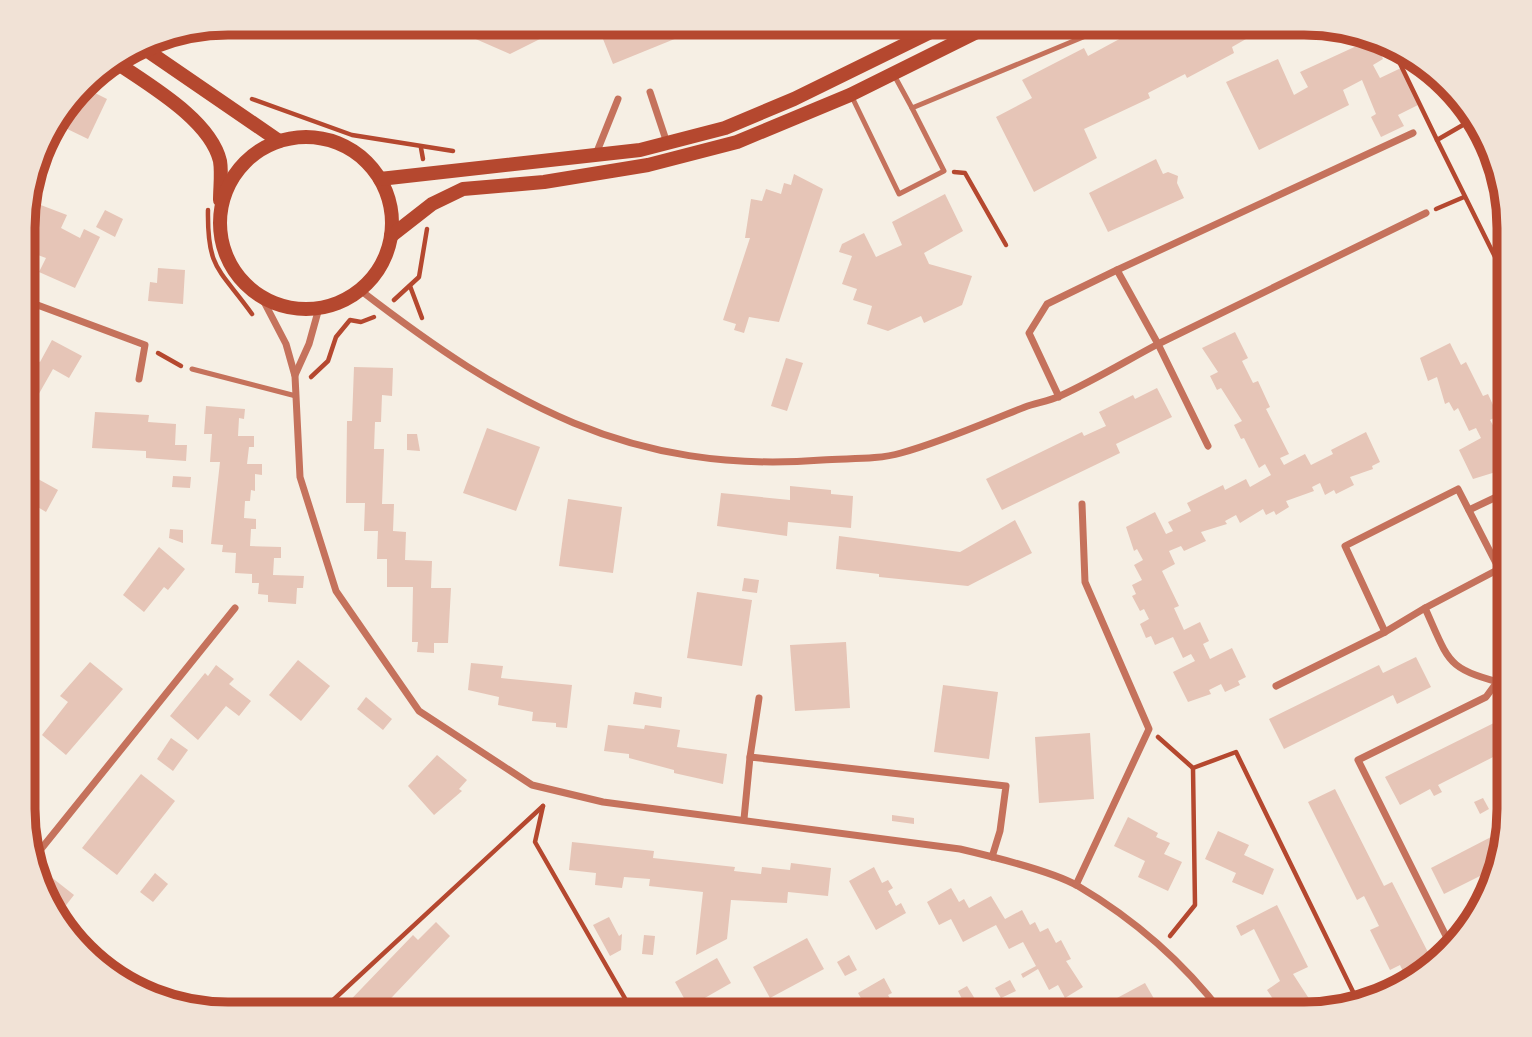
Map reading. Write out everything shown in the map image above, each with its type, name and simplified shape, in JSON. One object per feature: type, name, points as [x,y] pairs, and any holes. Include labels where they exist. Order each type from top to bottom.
[{"type":"main road","points":[[380,179],[640,150],[725,128],[782,104],[924,35]]},
{"type":"main road","points":[[391,236],[432,204],[463,189],[544,182],[648,166],[737,142],[850,95],[970,35]]},
{"type":"main road","points":[[149,52],[279,141]]},
{"type":"main road","points":[[123,67],[167,98],[212,141],[220,162],[220,215],[222,239],[229,261],[242,281],[261,296],[299,308],[318,308],[347,299],[375,275],[386,256],[391,236],[392,216],[380,179],[361,157],[336,142],[307,137],[279,141],[256,152],[238,170],[226,191],[220,215]]},
{"type":"street","points":[[650,92],[667,143]]},
{"type":"street","points":[[596,155],[618,99]]},
{"type":"street","points":[[1059,397],[1029,333],[1047,304],[1413,132]]},
{"type":"street","points":[[360,290],[438,350],[505,392],[577,427],[679,455],[775,464],[898,454],[1059,397],[1158,344],[1426,213]]},
{"type":"street","points":[[1117,270],[1158,344],[1208,446]]},
{"type":"street","points":[[261,296],[286,344],[295,376],[300,477],[336,592],[419,711],[532,785],[603,802],[744,819],[992,857],[1076,885],[1162,947],[1212,1002]]},
{"type":"street","points":[[35,304],[145,345],[139,379]]},
{"type":"street","points":[[295,376],[309,344],[318,308]]},
{"type":"street","points":[[1385,632],[1345,546],[1458,489],[1497,565]]},
{"type":"street","points":[[1469,510],[1497,497]]},
{"type":"street","points":[[1076,885],[1149,729],[1085,582],[1082,504]]},
{"type":"street","points":[[1276,686],[1385,632],[1497,570]]},
{"type":"street","points":[[40,850],[235,608]]},
{"type":"street","points":[[1425,608],[1450,662],[1472,676],[1497,682],[1486,697],[1358,760],[1449,935]]},
{"type":"street","points":[[744,819],[758,698]]},
{"type":"street","points":[[750,757],[1006,786],[1000,831],[992,857]]},
{"type":"lane","points":[[912,108],[1088,35]]},
{"type":"lane","points":[[850,95],[899,194],[944,171],[893,72]]},
{"type":"lane","points":[[192,369],[296,397]]},
{"type":"path","points":[[1398,60],[1497,262]]},
{"type":"path","points":[[240,93],[317,125],[352,135],[458,152]]},
{"type":"path","points":[[1437,141],[1466,124]]},
{"type":"path","points":[[944,171],[965,173],[1006,244]]},
{"type":"path","points":[[1426,213],[1464,197]]},
{"type":"path","points":[[295,386],[319,372],[328,360],[336,337]]},
{"type":"path","points":[[145,345],[177,365],[192,369]]},
{"type":"path","points":[[1149,729],[1193,768],[1195,905],[1162,947]]},
{"type":"path","points":[[1193,768],[1236,752],[1354,995]]},
{"type":"path","points":[[546,788],[535,842],[627,1002]]},
{"type":"path","points":[[331,1002],[543,806]]},
{"type":"building","points":[[466,35],[548,35],[510,54]]},
{"type":"building","points":[[601,35],[684,35],[613,64]]},
{"type":"building","points":[[1127,35],[1244,35],[1246,39],[1232,47],[1234,53],[1187,78],[1185,74],[1148,93],[1150,98],[1084,129],[1097,158],[1034,192],[996,117],[1032,98],[1022,80],[1084,48],[1088,56]]},
{"type":"building","points":[[1361,44],[1366,45],[1380,51],[1383,59],[1373,65],[1380,78],[1401,68],[1418,105],[1398,115],[1404,126],[1381,137],[1371,117],[1376,114],[1362,80],[1343,90],[1349,105],[1259,150],[1226,82],[1278,59],[1294,95],[1308,87],[1300,72]]},
{"type":"building","points":[[92,92],[107,99],[88,139],[64,127]]},
{"type":"building","points":[[1156,159],[1163,174],[1168,172],[1178,176],[1177,183],[1184,198],[1108,232],[1089,193]]},
{"type":"building","points":[[794,174],[823,189],[779,322],[749,317],[744,333],[734,330],[736,324],[723,320],[750,238],[745,238],[751,199],[762,201],[766,189],[781,194],[784,183],[791,185]]},
{"type":"building","points":[[945,194],[963,231],[924,253],[929,264],[972,276],[962,305],[924,323],[921,316],[888,331],[867,324],[872,306],[853,300],[857,289],[842,284],[852,256],[839,252],[842,244],[864,233],[876,257],[902,245],[892,222]]},
{"type":"building","points":[[37,204],[67,215],[61,228],[80,238],[84,229],[100,237],[75,288],[39,272],[46,258],[35,254]]},
{"type":"building","points":[[105,210],[123,219],[115,237],[96,227]]},
{"type":"building","points":[[158,268],[185,270],[183,304],[148,301],[150,282],[157,283]]},
{"type":"building","points":[[1235,332],[1248,358],[1242,361],[1253,383],[1258,381],[1270,407],[1266,409],[1289,454],[1280,458],[1284,465],[1305,454],[1311,465],[1333,454],[1331,450],[1366,432],[1380,462],[1372,466],[1373,469],[1350,477],[1354,485],[1336,494],[1334,490],[1325,495],[1320,483],[1312,487],[1314,491],[1286,501],[1289,507],[1276,515],[1274,511],[1266,515],[1263,509],[1240,523],[1236,515],[1225,521],[1227,524],[1201,532],[1206,541],[1184,551],[1181,546],[1169,551],[1175,564],[1162,571],[1179,606],[1174,608],[1184,630],[1200,622],[1209,641],[1203,644],[1210,659],[1232,648],[1246,677],[1238,681],[1240,685],[1225,692],[1221,684],[1209,690],[1211,694],[1188,702],[1173,672],[1195,661],[1191,654],[1183,658],[1173,637],[1155,645],[1151,636],[1146,638],[1140,624],[1149,619],[1144,609],[1140,611],[1132,596],[1136,594],[1132,585],[1142,580],[1134,565],[1143,560],[1137,549],[1134,551],[1126,527],[1155,512],[1166,534],[1173,531],[1168,522],[1191,511],[1187,503],[1223,485],[1225,490],[1246,479],[1250,487],[1271,475],[1265,464],[1259,468],[1244,438],[1241,439],[1234,425],[1242,421],[1221,388],[1217,390],[1210,376],[1218,372],[1202,348]]},
{"type":"building","points":[[52,340],[82,356],[69,378],[53,369],[35,401],[35,359],[40,362]]},
{"type":"building","points":[[1450,343],[1461,365],[1466,362],[1483,396],[1488,394],[1497,414],[1490,420],[1494,427],[1497,425],[1497,472],[1473,479],[1459,450],[1481,438],[1476,428],[1469,431],[1458,408],[1454,411],[1449,402],[1445,404],[1437,377],[1428,381],[1420,358]]},
{"type":"building","points":[[786,358],[803,363],[787,411],[771,406]]},
{"type":"building","points":[[354,367],[393,368],[392,396],[382,395],[381,422],[375,422],[374,449],[384,449],[382,504],[394,504],[393,531],[406,532],[405,560],[432,561],[431,588],[451,588],[448,643],[434,643],[434,653],[417,652],[418,642],[412,642],[413,587],[387,587],[387,559],[377,559],[378,531],[364,531],[365,503],[346,503],[347,421],[352,421]]},
{"type":"building","points":[[1157,388],[1172,417],[1116,444],[1120,453],[1002,510],[986,479],[1082,432],[1084,436],[1106,426],[1099,412],[1133,395],[1135,399]]},
{"type":"building","points":[[206,406],[245,409],[244,419],[239,418],[238,436],[254,436],[254,447],[249,447],[247,464],[262,464],[262,475],[255,474],[255,491],[251,490],[250,501],[245,501],[244,518],[256,519],[256,529],[251,529],[250,546],[281,547],[281,558],[274,558],[273,575],[304,576],[303,588],[297,588],[296,604],[268,602],[268,595],[258,594],[259,583],[252,583],[252,574],[235,573],[236,553],[222,552],[223,545],[211,544],[220,462],[210,462],[212,434],[204,434]]},
{"type":"building","points":[[95,412],[149,415],[148,422],[176,424],[175,445],[187,445],[186,461],[146,458],[146,451],[92,448]]},
{"type":"building","points":[[487,428],[540,447],[516,511],[463,493]]},
{"type":"building","points":[[407,434],[417,434],[420,451],[407,450]]},
{"type":"building","points":[[173,476],[191,477],[190,488],[172,487]]},
{"type":"building","points":[[35,477],[58,490],[46,512],[36,506]]},
{"type":"building","points":[[790,486],[831,490],[831,494],[853,496],[851,528],[788,522],[787,536],[717,526],[721,493],[790,500]]},
{"type":"building","points":[[568,499],[622,507],[613,573],[559,566]]},
{"type":"building","points":[[1015,520],[1032,553],[968,586],[879,577],[879,574],[836,569],[839,536],[960,552]]},
{"type":"building","points":[[170,529],[183,530],[183,543],[169,538]]},
{"type":"building","points":[[159,547],[185,569],[168,590],[164,587],[144,612],[123,595]]},
{"type":"building","points":[[744,578],[759,580],[757,593],[742,591]]},
{"type":"building","points":[[697,592],[752,600],[742,666],[687,658]]},
{"type":"building","points":[[846,642],[850,708],[795,711],[790,645]]},
{"type":"building","points":[[1416,657],[1431,687],[1397,704],[1393,695],[1284,749],[1269,719],[1379,665],[1383,673]]},
{"type":"building","points":[[298,660],[330,686],[301,721],[269,695]]},
{"type":"building","points":[[90,662],[123,689],[66,755],[42,735],[68,702],[60,696]]},
{"type":"building","points":[[471,663],[503,666],[501,678],[572,685],[567,728],[556,727],[556,723],[532,721],[533,712],[498,705],[499,697],[468,690]]},
{"type":"building","points":[[216,665],[234,679],[229,684],[251,701],[239,716],[226,706],[198,740],[170,716],[205,673],[208,676]]},
{"type":"building","points":[[943,685],[998,692],[989,759],[934,752]]},
{"type":"building","points":[[635,692],[662,697],[661,708],[633,704]]},
{"type":"building","points":[[366,697],[392,719],[383,730],[357,709]]},
{"type":"building","points":[[1497,721],[1497,755],[1438,785],[1442,792],[1434,796],[1430,789],[1400,805],[1385,777]]},
{"type":"building","points":[[608,725],[644,729],[645,725],[680,730],[677,747],[727,754],[723,784],[674,773],[674,770],[629,758],[629,754],[604,751]]},
{"type":"building","points":[[1090,733],[1094,799],[1039,803],[1035,737]]},
{"type":"building","points":[[171,738],[188,750],[173,771],[157,759]]},
{"type":"building","points":[[437,755],[467,780],[459,789],[462,791],[434,815],[408,786]]},
{"type":"building","points":[[141,774],[175,801],[117,875],[82,848]]},
{"type":"building","points":[[1335,789],[1384,886],[1392,882],[1429,955],[1404,973],[1400,965],[1390,970],[1370,930],[1379,926],[1364,896],[1357,900],[1308,802]]},
{"type":"building","points":[[1483,798],[1489,809],[1480,814],[1474,802]]},
{"type":"building","points":[[892,815],[914,818],[914,824],[892,821]]},
{"type":"building","points":[[1128,817],[1158,833],[1156,837],[1170,843],[1164,854],[1182,862],[1168,891],[1138,877],[1145,861],[1114,846]]},
{"type":"building","points":[[1218,831],[1249,845],[1244,855],[1274,869],[1263,895],[1232,882],[1236,873],[1205,859]]},
{"type":"building","points":[[1491,837],[1494,842],[1485,873],[1444,894],[1431,868]]},
{"type":"building","points":[[572,842],[654,851],[653,858],[735,867],[734,871],[761,874],[762,867],[790,870],[791,863],[831,868],[828,896],[788,892],[787,903],[731,900],[727,939],[696,955],[703,892],[649,886],[650,879],[624,877],[622,888],[595,885],[596,873],[569,870]]},
{"type":"building","points":[[874,867],[882,883],[888,880],[893,888],[888,891],[896,906],[901,903],[906,913],[876,930],[849,881]]},
{"type":"building","points":[[46,873],[74,895],[63,909],[55,894]]},
{"type":"building","points":[[155,873],[168,884],[153,902],[140,892]]},
{"type":"building","points":[[951,888],[959,902],[964,899],[969,908],[991,896],[1005,919],[1022,910],[1030,925],[1035,922],[1040,932],[1048,928],[1056,943],[1061,940],[1071,959],[1066,961],[1083,987],[1065,998],[1058,985],[1049,990],[1038,969],[1023,978],[1021,974],[1036,966],[1023,942],[1009,949],[996,925],[963,942],[951,919],[939,925],[927,902]]},
{"type":"building","points":[[1277,905],[1308,967],[1293,974],[1311,1002],[1275,1002],[1267,990],[1280,981],[1254,929],[1241,936],[1236,926]]},
{"type":"building","points":[[609,917],[619,936],[622,934],[621,950],[610,956],[593,925]]},
{"type":"building","points":[[436,922],[450,936],[387,1002],[349,1002],[413,935],[418,940]]},
{"type":"building","points":[[644,935],[655,936],[653,955],[642,954]]},
{"type":"building","points":[[807,938],[824,969],[770,998],[753,967]]},
{"type":"building","points":[[849,955],[857,970],[845,976],[837,962]]},
{"type":"building","points":[[717,958],[731,983],[698,1002],[686,1002],[675,982]]},
{"type":"building","points":[[884,978],[892,993],[888,995],[892,1002],[863,1002],[858,993]]},
{"type":"building","points":[[1010,980],[1016,991],[1001,998],[995,988]]},
{"type":"building","points":[[1145,983],[1156,1002],[1110,1002]]},
{"type":"building","points":[[967,986],[975,999],[964,1002],[958,991]]}]
